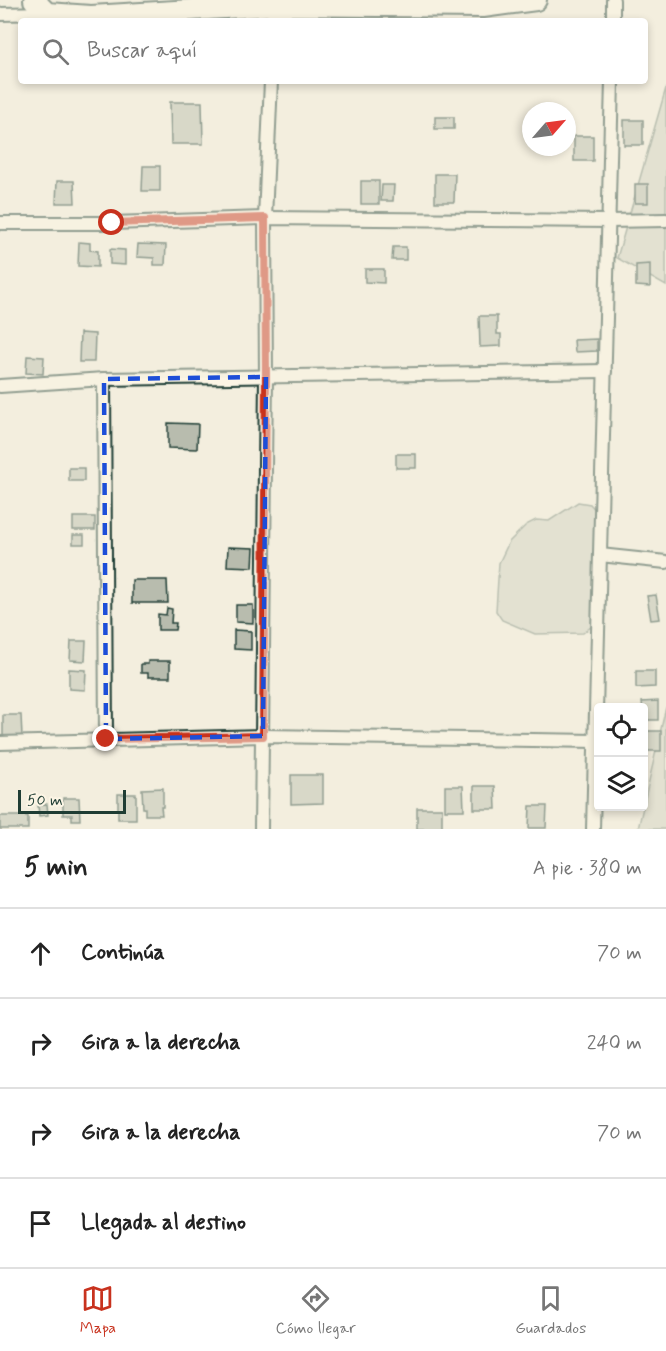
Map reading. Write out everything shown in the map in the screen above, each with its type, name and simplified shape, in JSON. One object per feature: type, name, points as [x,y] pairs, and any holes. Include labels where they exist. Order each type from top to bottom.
[{"type":"main road","points":[[41,7],[91,16],[483,7],[536,0]]},
{"type":"street","points":[[613,0],[613,18]]},
{"type":"street","points":[[0,14],[41,7]]},
{"type":"street","points":[[261,829],[266,377],[265,218],[271,84]]},
{"type":"street","points":[[597,703],[612,84]]},
{"type":"street","points":[[0,223],[112,223],[265,218],[666,220]]},
{"type":"street","points":[[0,386],[104,379],[605,371]]},
{"type":"street","points":[[104,379],[106,739]]},
{"type":"street","points":[[600,555],[666,562]]},
{"type":"street","points":[[0,743],[263,736],[594,741]]},
{"type":"street","points":[[593,829],[595,757]]},
{"type":"highlighted area","points":[[266,377],[263,736],[106,739],[104,379]]},
{"type":"shaded area","points":[[666,88],[666,286],[617,258]]},
{"type":"shaded area","points":[[578,502],[590,504],[599,514],[604,550],[593,576],[592,626],[583,633],[535,634],[502,620],[496,611],[499,563],[509,542],[526,525],[536,520],[549,521]]},
{"type":"shaded area","points":[[666,707],[666,829],[638,829],[642,811],[648,811],[648,785]]},
{"type":"building","points":[[170,102],[202,102],[203,144],[171,144]]},
{"type":"building","points":[[435,117],[454,117],[454,129],[435,129]]},
{"type":"building","points":[[624,120],[643,120],[643,145],[624,145]]},
{"type":"building","points":[[576,136],[593,136],[593,161],[574,161]]},
{"type":"building","points":[[143,166],[160,166],[160,191],[142,191]]},
{"type":"building","points":[[435,174],[455,174],[454,202],[435,202]]},
{"type":"building","points":[[57,181],[74,181],[75,203],[56,203]]},
{"type":"building","points":[[361,181],[379,181],[379,204],[361,204]]},
{"type":"building","points":[[635,184],[648,184],[648,203],[635,203]]},
{"type":"building","points":[[382,185],[394,185],[393,201],[381,201]]},
{"type":"building","points":[[79,242],[90,243],[90,250],[98,251],[98,267],[78,266]]},
{"type":"building","points":[[138,244],[166,245],[165,265],[154,265],[154,258],[137,257]]},
{"type":"building","points":[[393,247],[406,247],[406,260],[392,260]]},
{"type":"building","points":[[110,249],[125,250],[125,265],[110,264]]},
{"type":"building","points":[[650,264],[650,287],[636,286],[636,265]]},
{"type":"building","points":[[365,269],[384,269],[384,283],[365,282]]},
{"type":"building","points":[[479,316],[497,316],[497,334],[501,334],[501,346],[480,347]]},
{"type":"building","points":[[80,333],[95,334],[94,362],[79,362]]},
{"type":"building","points":[[597,339],[597,351],[575,352],[574,340]]},
{"type":"building","points":[[27,356],[44,357],[43,374],[26,373]]},
{"type":"building","points":[[168,423],[198,424],[197,449],[168,448]]},
{"type":"building","points":[[396,454],[416,454],[416,468],[396,468]]},
{"type":"building","points":[[69,468],[84,468],[84,481],[69,481]]},
{"type":"building","points":[[73,517],[95,517],[95,530],[73,530]]},
{"type":"building","points":[[73,535],[84,535],[84,544],[73,544]]},
{"type":"building","points":[[228,547],[254,548],[253,567],[227,566]]},
{"type":"building","points":[[132,580],[167,580],[168,603],[132,603]]},
{"type":"building","points":[[656,595],[660,619],[651,620],[647,596]]},
{"type":"building","points":[[236,605],[253,605],[253,623],[236,622]]},
{"type":"building","points":[[167,608],[172,609],[171,623],[176,623],[175,630],[158,630],[158,614],[166,615]]},
{"type":"building","points":[[234,630],[251,631],[251,650],[234,649]]},
{"type":"building","points":[[71,641],[86,641],[85,661],[70,660]]},
{"type":"building","points":[[148,661],[170,661],[170,677],[148,677],[148,673],[141,673],[141,664],[148,664]]},
{"type":"building","points":[[69,669],[86,670],[85,690],[69,689]]},
{"type":"building","points":[[636,671],[655,671],[655,687],[636,688]]},
{"type":"building","points":[[658,701],[658,720],[648,720],[648,703],[642,702]]},
{"type":"building","points":[[3,715],[21,715],[22,737],[3,737]]},
{"type":"building","points":[[648,731],[661,731],[661,751],[648,751]]},
{"type":"building","points":[[291,775],[323,775],[323,803],[291,804]]},
{"type":"building","points":[[445,786],[463,786],[464,810],[445,810]]},
{"type":"building","points":[[474,786],[495,786],[496,809],[474,809]]},
{"type":"building","points":[[163,788],[162,815],[145,815],[142,789]]},
{"type":"building","points":[[118,794],[136,794],[136,819],[118,819]]},
{"type":"building","points":[[63,798],[79,798],[80,820],[72,820],[72,815],[63,815]]},
{"type":"building","points":[[47,804],[48,815],[39,816],[38,805]]},
{"type":"building","points":[[530,806],[547,806],[546,828],[529,828]]},
{"type":"building","points":[[417,808],[442,808],[442,829],[417,829]]},
{"type":"building","points":[[0,816],[28,816],[28,829],[0,829]]},
{"type":"route","points":[[106,739],[263,736],[265,218],[112,223]]}]
